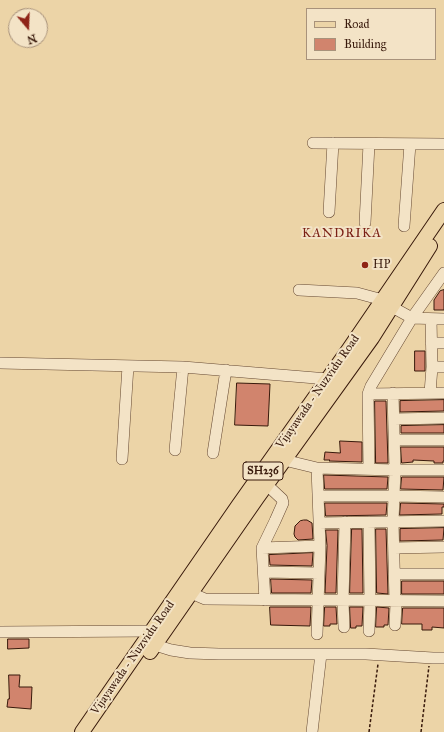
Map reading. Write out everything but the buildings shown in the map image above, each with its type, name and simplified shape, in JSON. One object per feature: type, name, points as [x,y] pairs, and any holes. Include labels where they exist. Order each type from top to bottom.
[{"type":"main road","name":"Vijayawada - Nuzvidu Road","points":[[92,732],[191,593],[289,461],[372,338],[444,210]]},
{"type":"main road","name":"Vijayawada - Nuzvidu Road","points":[[82,732],[238,506],[328,379],[390,305],[444,226]]},
{"type":"street","points":[[313,143],[444,144]]},
{"type":"street","points":[[329,212],[332,143]]},
{"type":"street","points":[[365,223],[369,144]]},
{"type":"street","points":[[404,226],[410,144]]},
{"type":"street","points":[[369,469],[368,394],[371,386],[409,317],[439,288],[444,273]]},
{"type":"street","points":[[299,290],[357,293],[390,305],[409,317],[444,319]]},
{"type":"street","points":[[430,393],[432,367],[431,318]]},
{"type":"street","points":[[431,343],[444,343]]},
{"type":"street","points":[[0,363],[183,367],[328,379]]},
{"type":"street","points":[[122,459],[128,366]]},
{"type":"street","points":[[175,450],[183,367]]},
{"type":"street","points":[[432,367],[444,367]]},
{"type":"street","points":[[213,453],[226,370]]},
{"type":"street","points":[[393,393],[395,440],[393,522],[396,604],[395,625]]},
{"type":"street","points":[[368,394],[444,393]]},
{"type":"street","points":[[394,419],[444,418]]},
{"type":"street","points":[[395,440],[444,440]]},
{"type":"street","points":[[289,461],[313,467],[444,470]]},
{"type":"street","points":[[313,467],[319,496],[320,546],[317,634]]},
{"type":"street","points":[[260,600],[264,572],[262,548],[282,503],[282,499],[269,487]]},
{"type":"street","points":[[319,496],[444,497]]},
{"type":"street","points":[[319,522],[444,521]]},
{"type":"street","points":[[344,627],[343,601],[345,522]]},
{"type":"street","points":[[369,522],[369,631]]},
{"type":"street","points":[[262,548],[320,546]]},
{"type":"street","points":[[394,548],[444,547]]},
{"type":"street","points":[[264,572],[319,573]]},
{"type":"street","points":[[394,574],[444,574]]},
{"type":"street","points":[[191,593],[205,599],[229,600],[444,601]]},
{"type":"street","points":[[0,632],[152,630]]},
{"type":"street","points":[[155,645],[171,650],[190,653],[366,654],[444,658]]},
{"type":"street","points":[[312,732],[321,654]]},
{"type":"path","points":[[369,732],[380,655]]},
{"type":"path","points":[[421,732],[430,658]]},
{"type":"place","name":"HP","points":[[365,265]]},
{"type":"district","name":"KANDRIKA","points":[[342,234]]}]
